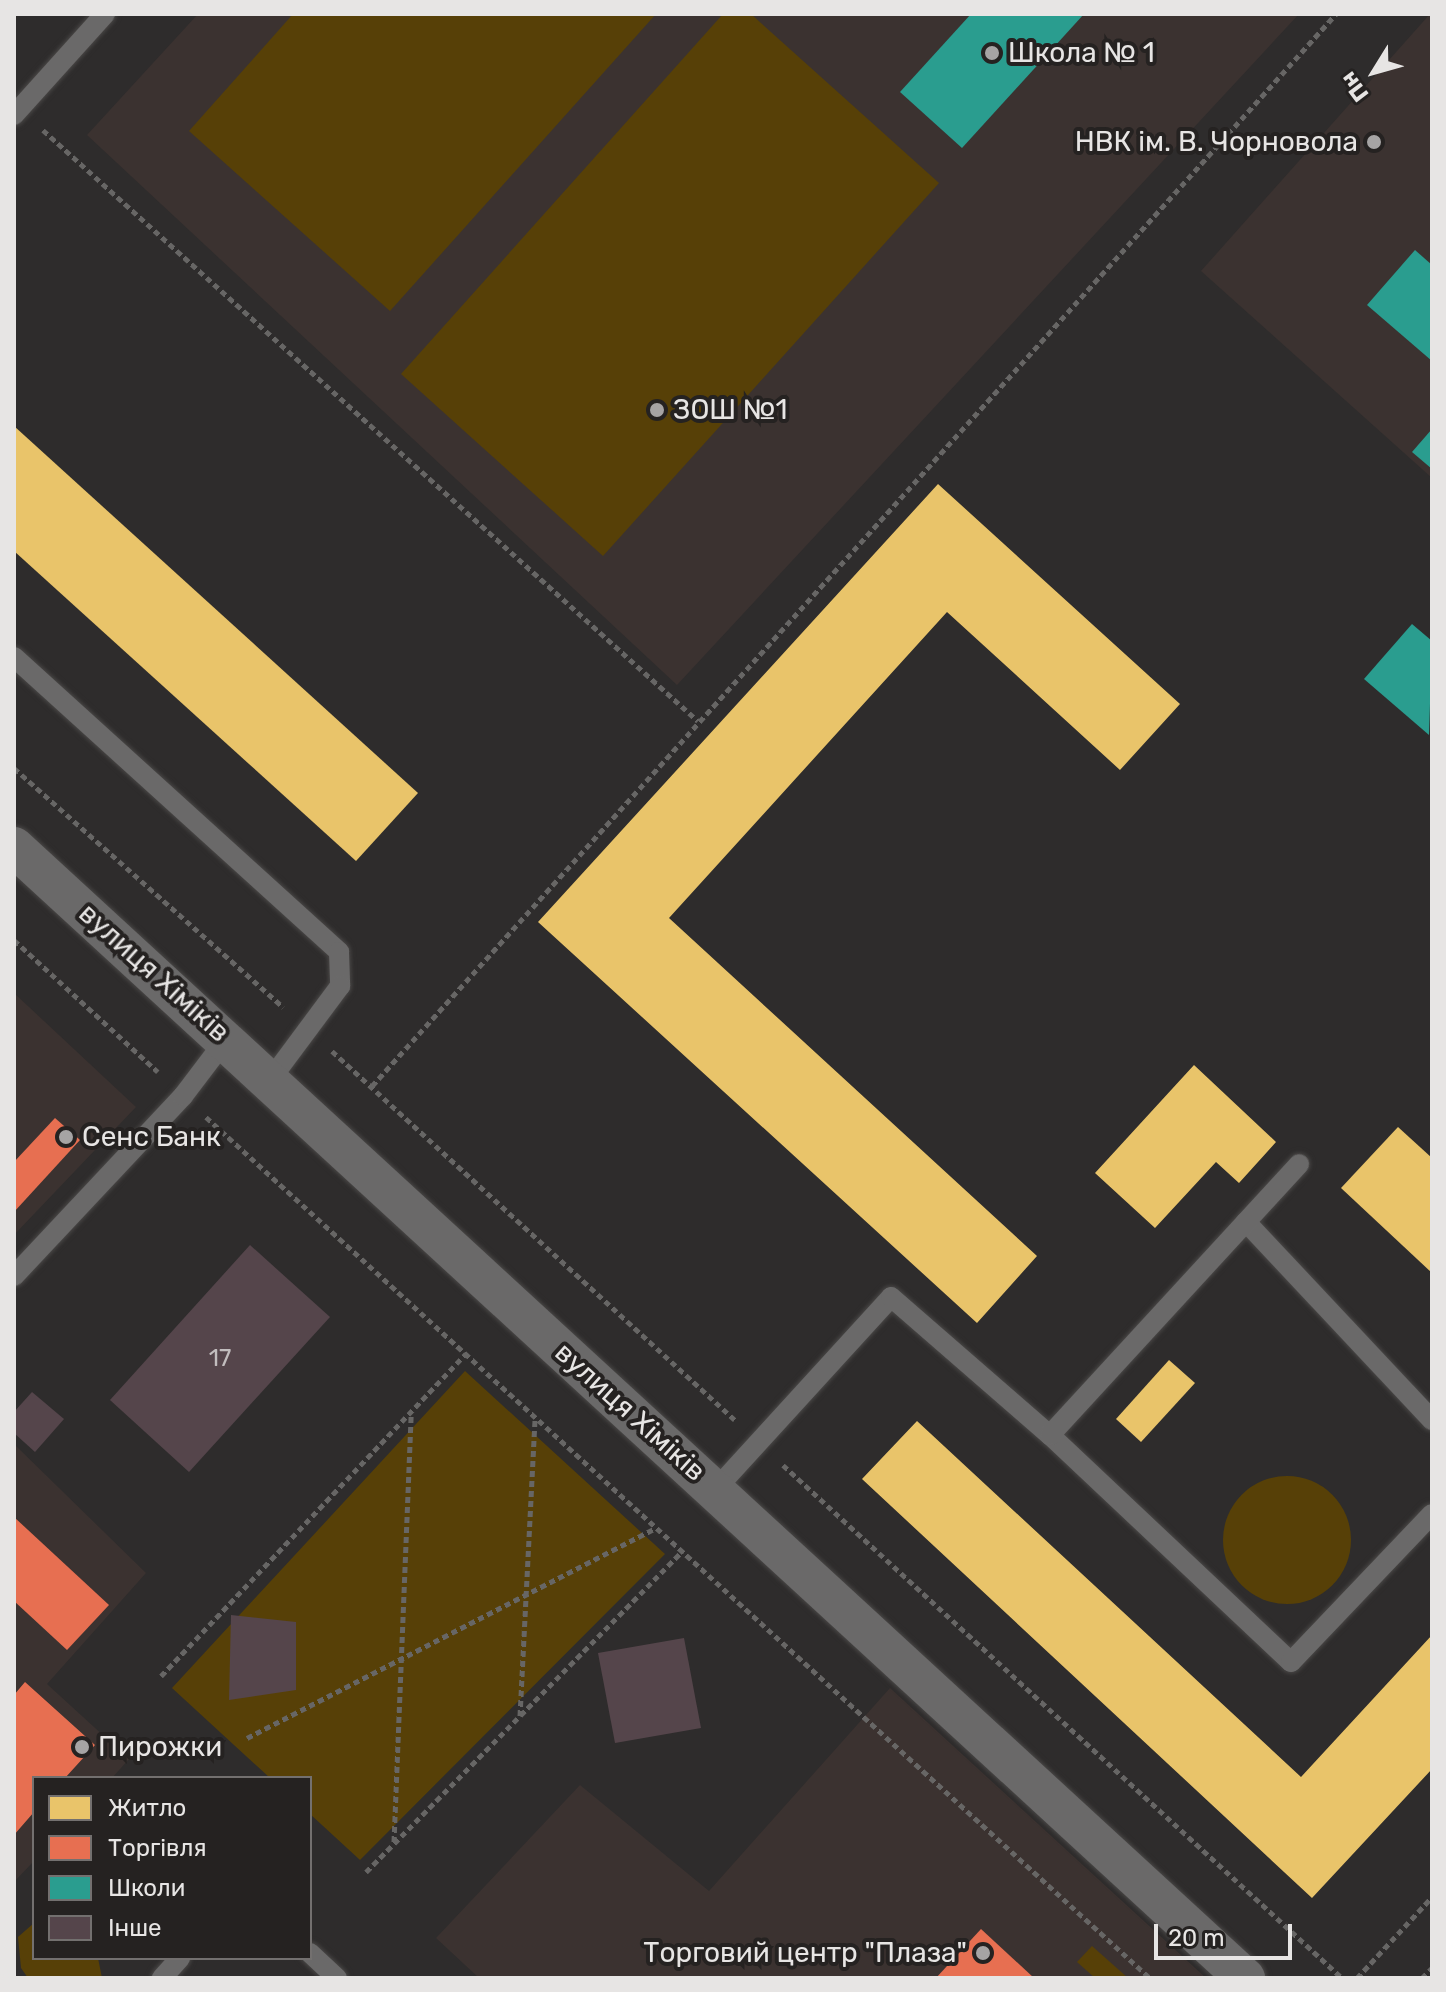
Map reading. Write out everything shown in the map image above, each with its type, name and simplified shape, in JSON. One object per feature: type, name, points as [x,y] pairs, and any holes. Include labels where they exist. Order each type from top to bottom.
[{"type":"street","name":"вулиця Хіміків","points":[[14,847],[227,1038],[1245,1978]]},
{"type":"lane","points":[[17,112],[105,14]]},
{"type":"lane","points":[[14,657],[339,952],[340,986],[271,1079]]},
{"type":"lane","points":[[14,1276],[183,1096],[227,1038]]},
{"type":"lane","points":[[1050,1435],[1299,1164]]},
{"type":"lane","points":[[1246,1222],[1432,1420]]},
{"type":"lane","points":[[715,1490],[891,1297],[1050,1435],[1291,1662],[1432,1514]]},
{"type":"lane","points":[[312,1955],[337,1978]]},
{"type":"lane","points":[[162,1978],[178,1960]]},
{"type":"path","points":[[372,1086],[1336,14]]},
{"type":"path","points":[[17,112],[698,721]]},
{"type":"path","points":[[14,768],[372,1086],[1342,1978]]},
{"type":"path","points":[[14,940],[1150,1978]]},
{"type":"path","points":[[161,1676],[466,1354]]},
{"type":"path","points":[[394,1843],[411,1413]]},
{"type":"path","points":[[520,1717],[535,1417]]},
{"type":"path","points":[[247,1738],[655,1528]]},
{"type":"path","points":[[366,1872],[682,1552]]},
{"type":"path","points":[[1357,1978],[1432,1897]]},
{"type":"path","points":[[1422,1978],[1432,1968]]},
{"type":"shaded area","name":"ЗОШ №1","points":[[198,14],[1299,14],[677,685],[87,135]]},
{"type":"shaded area","points":[[293,14],[656,14],[390,311],[189,131]]},
{"type":"shaded area","points":[[723,14],[751,14],[939,183],[603,556],[401,374]]},
{"type":"shaded area","name":"НВК ім. В. Чорновола","points":[[1432,14],[1432,478],[1201,271]]},
{"type":"shaded area","points":[[14,993],[136,1107],[14,1235]]},
{"type":"shaded area","points":[[465,1371],[665,1554],[360,1860],[312,1816],[312,1776],[268,1776],[172,1688]]},
{"type":"shaded area","points":[[14,1444],[146,1573],[47,1684],[129,1759],[114,1776],[32,1776],[32,1863],[14,1882]]},
{"type":"shaded area","points":[[1287,1476],[1311,1481],[1332,1495],[1346,1516],[1351,1540],[1346,1564],[1332,1585],[1311,1599],[1287,1604],[1263,1599],[1242,1585],[1228,1564],[1223,1540],[1228,1516],[1242,1495],[1263,1481]]},
{"type":"shaded area","points":[[890,1688],[1206,1978],[479,1978],[436,1938],[580,1785],[709,1891]]},
{"type":"shaded area","points":[[32,1925],[32,1960],[98,1960],[102,1978],[28,1978],[21,1968],[18,1937]]},
{"type":"shaded area","points":[[1092,1946],[1128,1978],[1095,1978],[1077,1962]]},
{"type":"building: Житло","points":[[14,426],[418,793],[356,861],[14,551]]},
{"type":"building: Житло","points":[[938,484],[1180,704],[1120,770],[947,612],[669,918],[1037,1256],[977,1323],[538,922]]},
{"type":"building: Житло","points":[[1194,1065],[1276,1142],[1239,1183],[1216,1162],[1155,1228],[1095,1173]]},
{"type":"building: Житло","points":[[1398,1127],[1432,1158],[1432,1273],[1341,1188]]},
{"type":"building: Житло","points":[[1169,1360],[1195,1383],[1141,1442],[1116,1419]]},
{"type":"building: Житло","points":[[917,1421],[1301,1777],[1432,1635],[1432,1769],[1312,1898],[862,1479]]},
{"type":"building: Торгівля","points":[[55,1118],[80,1140],[14,1212],[14,1162]]},
{"type":"building: Торгівля","points":[[14,1517],[109,1605],[67,1650],[14,1601]]},
{"type":"building: Торгівля","points":[[25,1682],[95,1745],[67,1776],[32,1776],[32,1814],[14,1835],[14,1695]]},
{"type":"building: Торгівля","name":"Торговий центр \"Плаза\"","points":[[981,1929],[1034,1978],[936,1978]]},
{"type":"building: Школи","name":"Школа № 1","points":[[971,14],[1084,14],[962,148],[900,92]]},
{"type":"building: Школи","points":[[1415,250],[1432,265],[1432,361],[1367,305]]},
{"type":"building: Школи","points":[[1432,429],[1432,469],[1412,452]]},
{"type":"building: Школи","points":[[1412,624],[1432,641],[1429,735],[1364,679]]},
{"type":"building: Інше","points":[[250,1245],[330,1317],[189,1472],[110,1400]]},
{"type":"building: Інше","points":[[32,1392],[64,1419],[35,1452],[14,1433],[14,1412]]},
{"type":"building: Інше","points":[[231,1615],[296,1622],[296,1690],[229,1700]]},
{"type":"building: Інше","points":[[684,1638],[701,1728],[615,1743],[598,1653]]},
{"type":"place","name":"Школа № 1","points":[[992,53]]},
{"type":"place","name":"НВК ім. В. Чорновола","points":[[1374,142]]},
{"type":"place","name":"ЗОШ №1","points":[[657,410]]},
{"type":"place","name":"Сенс Банк","points":[[66,1137]]},
{"type":"place","name":"Пирожки","points":[[82,1747]]},
{"type":"place","name":"Торговий центр \"Плаза\"","points":[[983,1953]]}]
